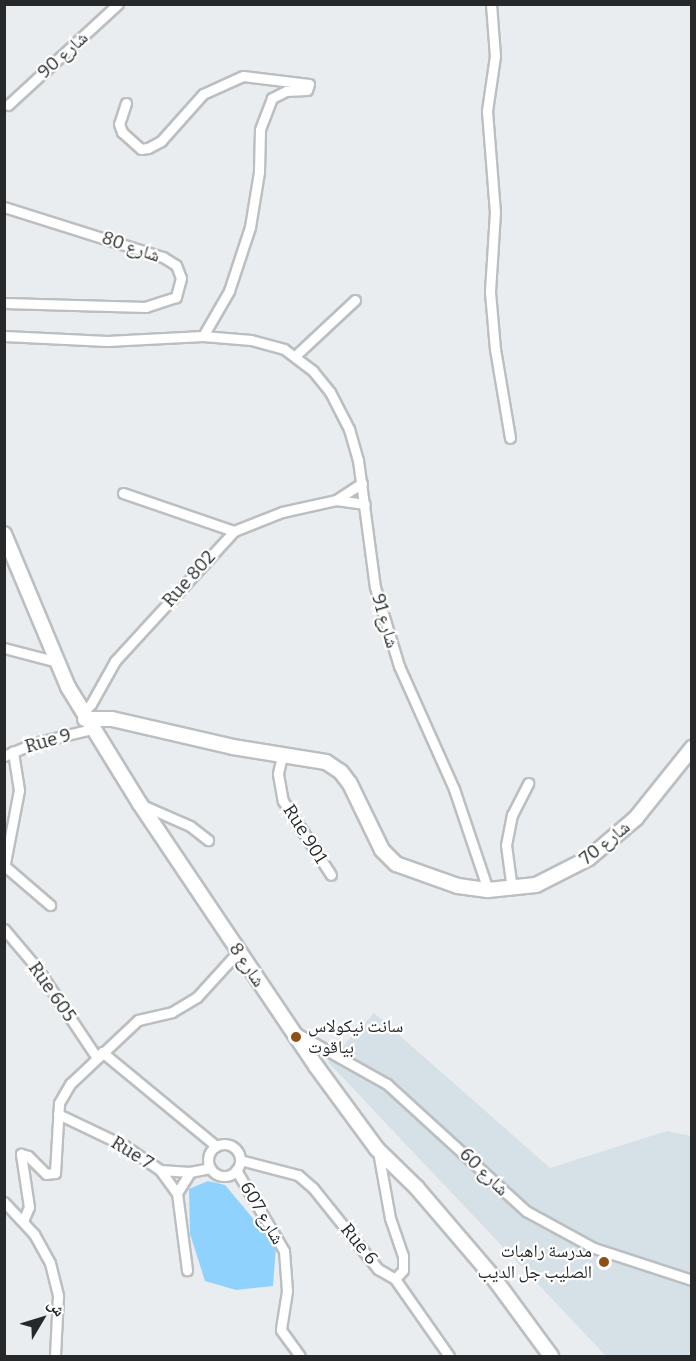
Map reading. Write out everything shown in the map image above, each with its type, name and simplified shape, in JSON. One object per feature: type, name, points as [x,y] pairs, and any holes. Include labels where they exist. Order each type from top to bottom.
[{"type":"street","name":"شارع 90","points":[[8,105],[118,4]]},
{"type":"street","points":[[491,4],[495,56],[487,111],[495,212],[490,292],[495,349],[510,438]]},
{"type":"street","points":[[126,102],[119,124],[122,132],[131,142],[148,148],[160,141],[203,94],[243,76],[309,84],[307,90],[285,91],[272,98],[260,130],[259,172],[250,227],[230,291],[203,336]]},
{"type":"street","name":"شارع 80","points":[[4,207],[163,257],[176,266],[181,278],[176,297],[146,307],[4,303]]},
{"type":"street","points":[[295,356],[355,300]]},
{"type":"street","name":"شارع 91","points":[[4,336],[107,341],[203,336],[251,340],[295,356],[313,371],[339,406],[349,429],[362,483],[375,587],[399,666],[454,789],[488,890]]},
{"type":"street","name":"Rue 802","points":[[336,500],[362,483]]},
{"type":"street","points":[[123,493],[234,531]]},
{"type":"street","name":"Rue 802","points":[[86,721],[91,704],[115,661],[234,531],[282,512],[336,500],[365,504]]},
{"type":"street","name":"شارع 8","points":[[4,534],[58,662],[86,721],[238,952],[377,1149],[417,1188],[493,1277],[551,1356]]},
{"type":"street","points":[[4,648],[58,662]]},
{"type":"street","name":"شارع 70","points":[[86,721],[112,719],[282,756],[326,762],[341,772],[382,850],[396,864],[458,886],[488,890],[512,889],[555,876],[609,843],[636,818],[692,748]]},
{"type":"street","name":"Rue 9","points":[[9,753],[86,721]]},
{"type":"street","points":[[9,753],[19,790],[6,868],[50,905]]},
{"type":"street","name":"Rue 901","points":[[282,756],[278,774],[283,801],[331,875]]},
{"type":"street","points":[[512,889],[506,844],[512,815],[528,783]]},
{"type":"street","points":[[140,804],[190,826],[208,840]]},
{"type":"street","name":"Rue 605","points":[[4,929],[37,968],[99,1055],[216,1146]]},
{"type":"street","points":[[23,1221],[28,1207],[20,1168],[21,1154],[28,1156],[46,1174],[55,1173],[59,1103],[70,1084],[138,1020],[172,1011],[197,997],[238,952]]},
{"type":"street","name":"شارع 60","points":[[294,1032],[387,1084],[526,1211],[594,1248],[692,1280]]},
{"type":"street","name":"Rue 7","points":[[58,1114],[125,1146],[160,1170],[190,1172],[210,1168]]},
{"type":"street","points":[[216,1146],[232,1146],[240,1160],[237,1170],[220,1175],[210,1168],[208,1160],[216,1146]]},
{"type":"street","name":"Rue 6","points":[[240,1160],[298,1175],[313,1188],[378,1269],[395,1279],[403,1270],[403,1256],[390,1218],[377,1149]]},
{"type":"street","points":[[160,1170],[177,1193],[187,1270]]},
{"type":"street","name":"شارع 607","points":[[237,1170],[284,1251],[287,1291],[281,1330],[300,1356]]},
{"type":"street","points":[[177,1193],[190,1172]]},
{"type":"street","points":[[4,1202],[23,1221],[43,1248],[55,1280],[59,1313],[55,1356]]},
{"type":"street","points":[[395,1279],[449,1356]]},
{"type":"shaded area","name":"مدرسة راهبات الصليب جل الديب","points":[[374,1013],[550,1168],[667,1131],[691,1136],[691,1356],[606,1356],[328,1062]]},
{"type":"shaded area","points":[[208,1181],[225,1185],[276,1246],[273,1286],[236,1290],[205,1281],[190,1234],[189,1189]]},
{"type":"place","name":"سانت نيكولاس بياقوت","points":[[296,1037]]},
{"type":"place","name":"مدرسة راهبات الصليب جل الديب","points":[[604,1262]]}]
